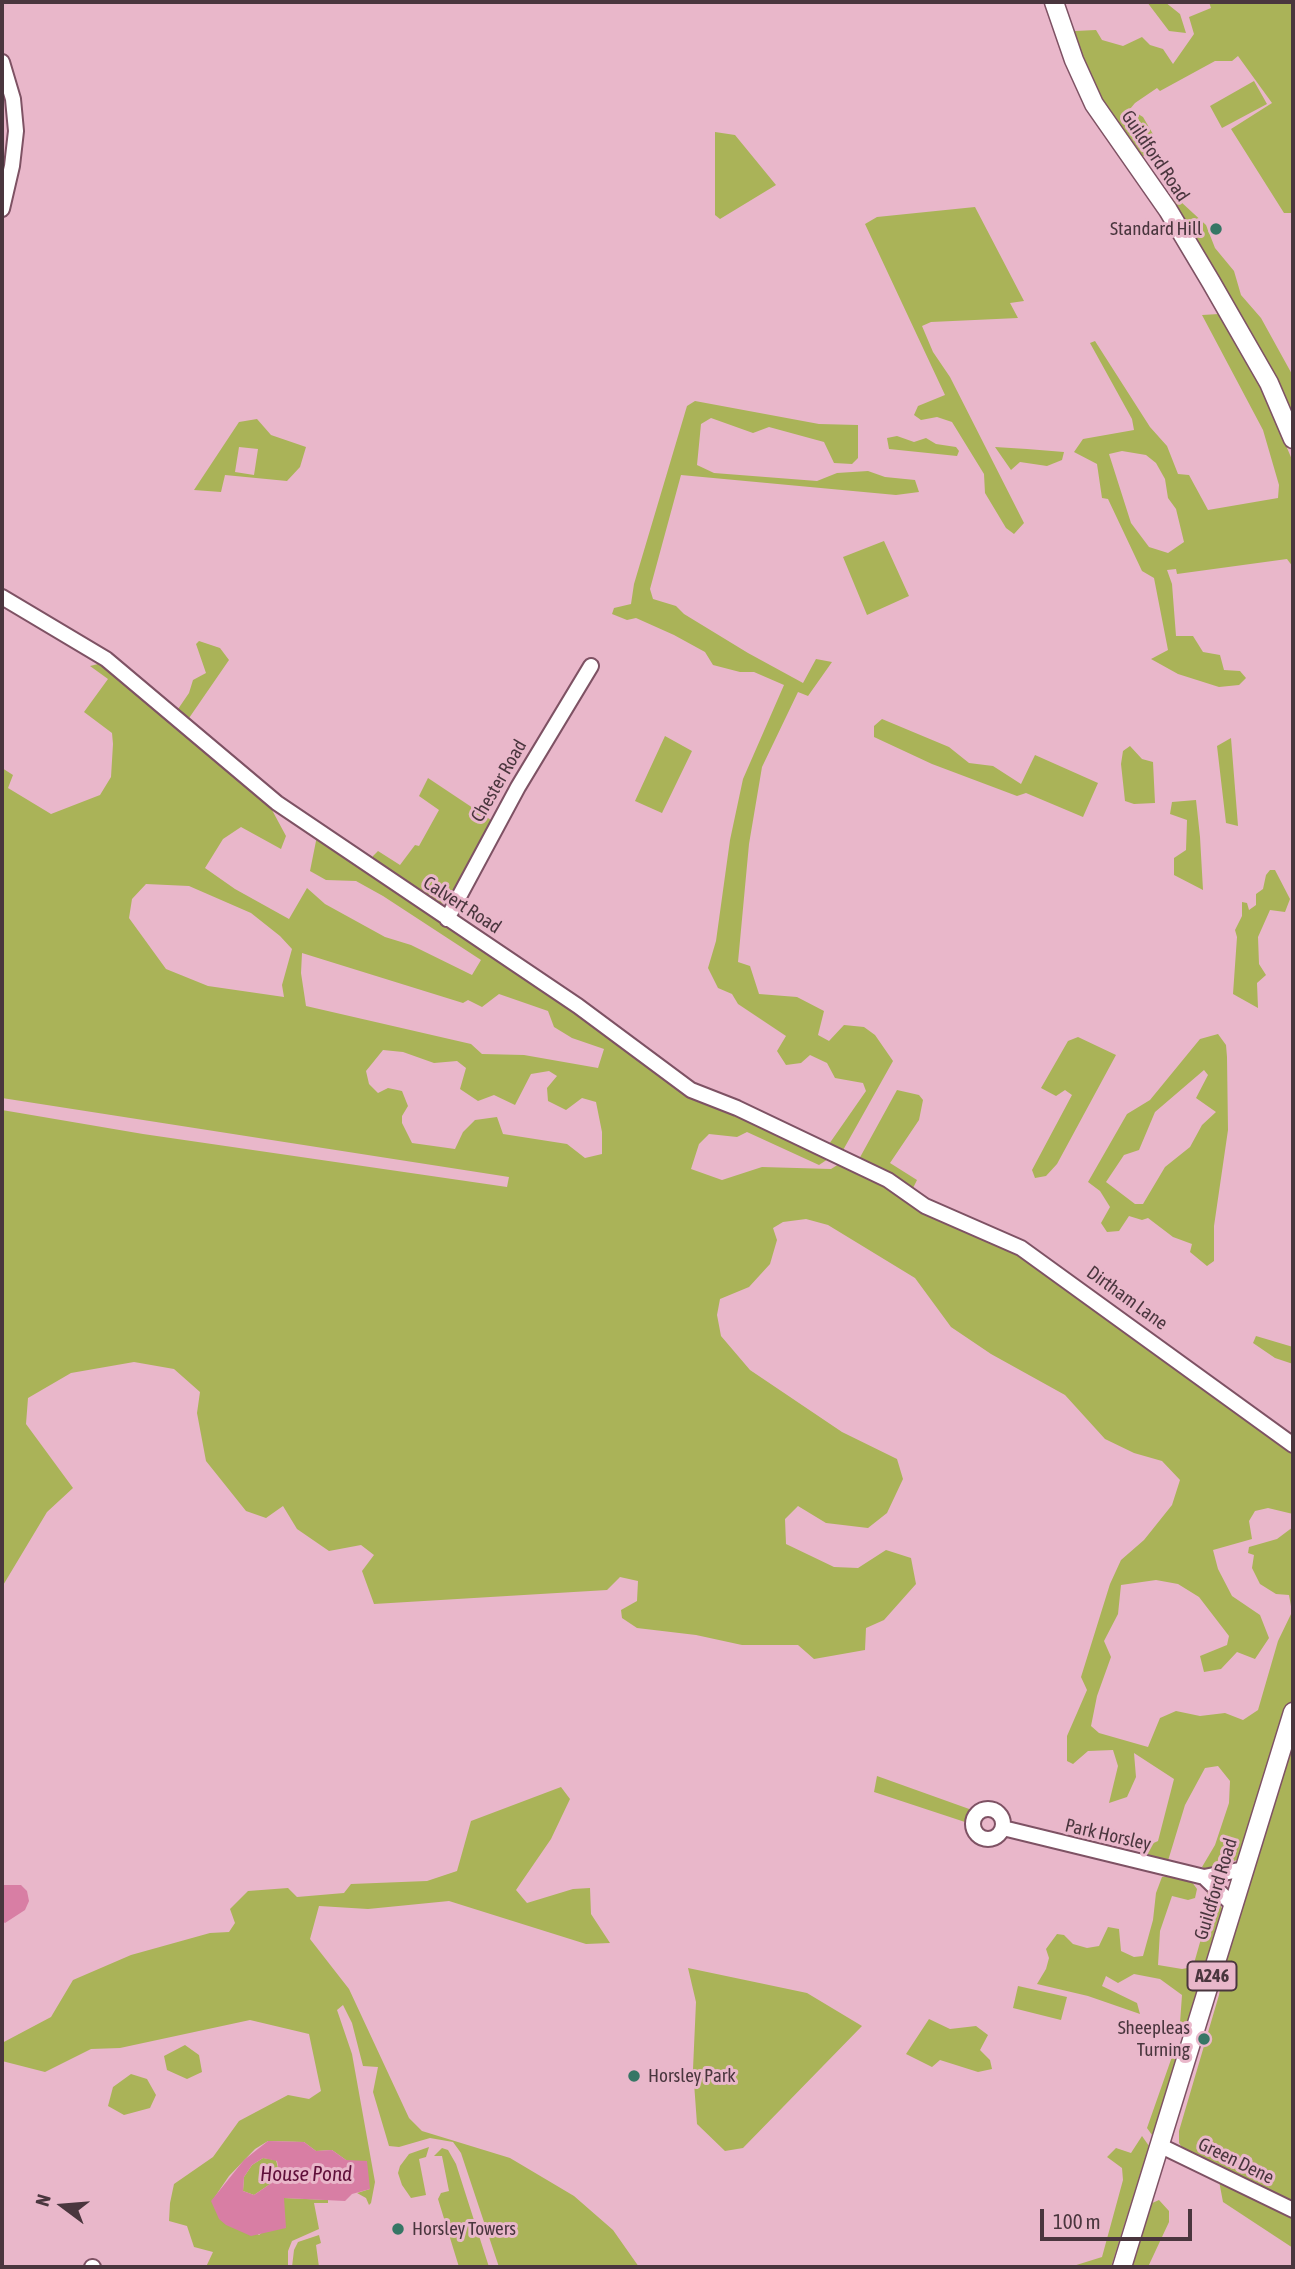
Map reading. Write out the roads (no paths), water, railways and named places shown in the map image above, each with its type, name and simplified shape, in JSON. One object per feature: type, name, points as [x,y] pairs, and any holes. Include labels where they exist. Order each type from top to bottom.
[{"type":"main road","name":"Guildford Road","points":[[1054,2],[1074,60],[1094,104],[1197,258],[1269,383],[1293,439]]},
{"type":"main road","name":"Guildford Road","points":[[1161,2146],[1293,1713]]},
{"type":"main road","name":"A246","points":[[1122,2267],[1161,2146]]},
{"type":"street","points":[[2,62],[13,99],[16,144],[2,209]]},
{"type":"street","name":"Calvert Road","points":[[2,597],[106,659],[277,803],[623,1037],[691,1090],[737,1108],[888,1180],[925,1206]]},
{"type":"street","name":"Chester Road","points":[[447,919],[518,787],[591,666]]},
{"type":"street","name":"Dirtham Lane","points":[[925,1206],[1021,1248],[1293,1445]]},
{"type":"street","name":"Park Horsley","points":[[1003,1828],[1204,1877],[1244,1870]]},
{"type":"street","points":[[1204,1877],[1233,1905]]},
{"type":"street","name":"Green Dene","points":[[1161,2146],[1293,2210]]},
{"type":"water","points":[[2,1885],[21,1885],[27,1891],[29,1901],[25,1910],[5,1923],[2,1921]]},
{"type":"water","name":"House Pond","points":[[268,2141],[304,2142],[316,2151],[332,2150],[346,2160],[367,2161],[370,2189],[352,2194],[345,2201],[284,2198],[286,2228],[251,2236],[219,2219],[211,2201],[244,2160]],"holes":[[[263,2158],[277,2161],[279,2172],[273,2182],[254,2195],[243,2191],[244,2177],[252,2165]]]},
{"type":"place","name":"Standard Hill","points":[[1216,229]]},
{"type":"place","name":"Sheepleas Turning","points":[[1204,2039]]},
{"type":"place","name":"Horsley Park","points":[[634,2076]]},
{"type":"place","name":"Horsley Towers","points":[[398,2229]]}]
